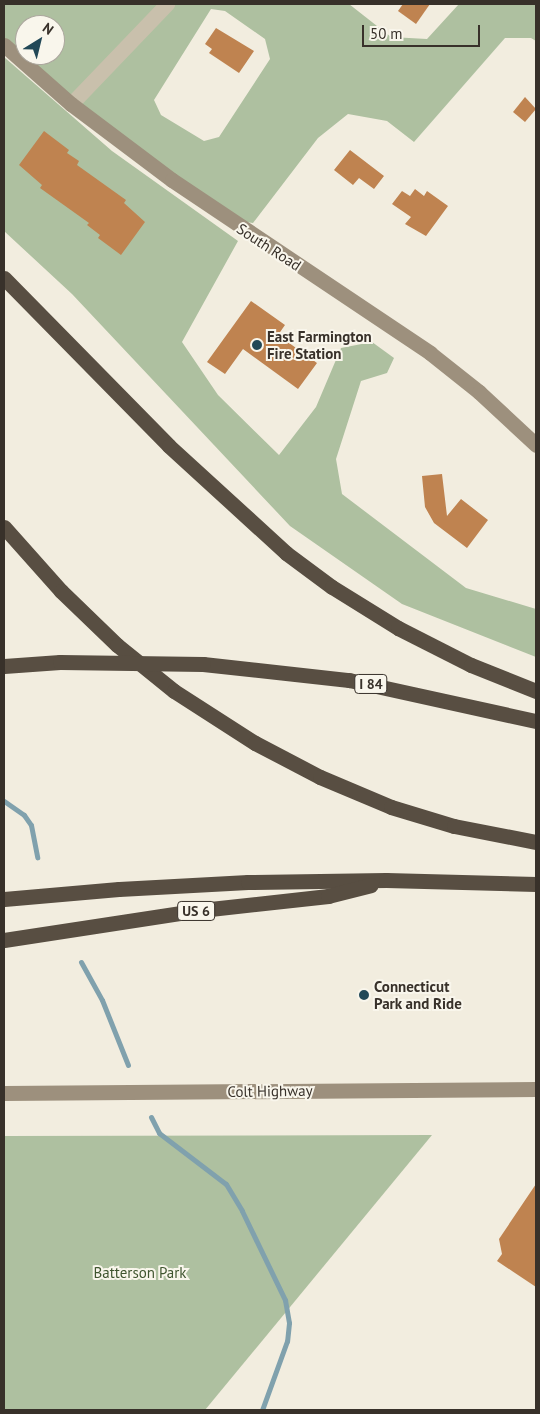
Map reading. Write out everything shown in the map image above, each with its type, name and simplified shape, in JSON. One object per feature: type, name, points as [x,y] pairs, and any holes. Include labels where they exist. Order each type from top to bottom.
[{"type":"highway","points":[[4,278],[176,453],[286,553],[339,591],[406,632],[471,665],[536,691]]},
{"type":"highway","points":[[4,527],[82,612],[136,661],[194,705],[255,743],[320,777],[391,806],[454,826],[536,842]]},
{"type":"highway","name":"I 84","points":[[4,666],[60,662],[203,664],[349,680],[536,721]]},
{"type":"highway","points":[[4,899],[205,884],[386,880],[536,884]]},
{"type":"highway","name":"US 6","points":[[4,940],[201,910],[328,896],[386,880]]},
{"type":"main road","name":"South Road","points":[[4,45],[71,104],[226,219],[430,353],[478,392],[536,445]]},
{"type":"main road","name":"Colt Highway","points":[[4,1092],[536,1089]]},
{"type":"street","points":[[71,104],[167,4]]},
{"type":"green space","points":[[4,4],[349,4],[391,37],[427,39],[459,4],[536,4],[536,41],[531,38],[505,38],[414,142],[387,121],[348,114],[318,138],[253,223],[226,219],[30,65],[65,65],[65,15],[15,15],[15,54],[4,45]],"holes":[[[211,9],[225,11],[265,39],[270,59],[219,137],[204,141],[161,115],[154,100]]]},
{"type":"green space","points":[[4,57],[112,151],[238,241],[182,342],[218,395],[279,455],[316,407],[341,348],[372,342],[394,358],[387,373],[361,381],[336,459],[342,494],[466,588],[536,609],[536,657],[402,604],[290,526],[72,294],[4,231]]},
{"type":"green space","name":"Batterson Park","points":[[432,1135],[205,1410],[4,1410],[4,1136]]},
{"type":"building","points":[[403,4],[430,4],[416,24],[398,11]]},
{"type":"building","points":[[216,28],[254,51],[239,73],[209,53],[212,49],[205,44]]},
{"type":"building","points":[[525,97],[536,109],[525,122],[513,112]]},
{"type":"building","points":[[44,131],[69,150],[67,153],[79,161],[77,165],[126,200],[124,203],[145,222],[121,255],[98,238],[100,235],[87,225],[89,223],[40,188],[42,185],[19,165]]},
{"type":"building","points":[[350,150],[384,176],[374,189],[359,178],[353,185],[334,170]]},
{"type":"building","points":[[415,189],[424,196],[427,191],[448,206],[426,236],[405,224],[411,217],[392,204],[402,191],[410,196]]},
{"type":"building","name":"East Farmington Fire Station","points":[[251,301],[285,325],[278,335],[317,363],[298,389],[243,349],[225,374],[207,362]]},
{"type":"building","points":[[442,474],[447,516],[461,499],[488,520],[467,548],[434,523],[425,507],[422,476]]},
{"type":"building","points":[[536,1184],[536,1287],[497,1261],[502,1254],[499,1239]]},
{"type":"waterway","points":[[4,801],[24,815],[31,825],[37,857]]},
{"type":"waterway","points":[[81,962],[102,1000],[128,1065]]},
{"type":"waterway","points":[[151,1117],[159,1133],[226,1184],[242,1211],[285,1300],[289,1323],[287,1341],[262,1410]]},
{"type":"place","name":"East Farmington Fire Station","points":[[257,345]]},
{"type":"place","name":"Connecticut Park and Ride","points":[[364,995]]}]
